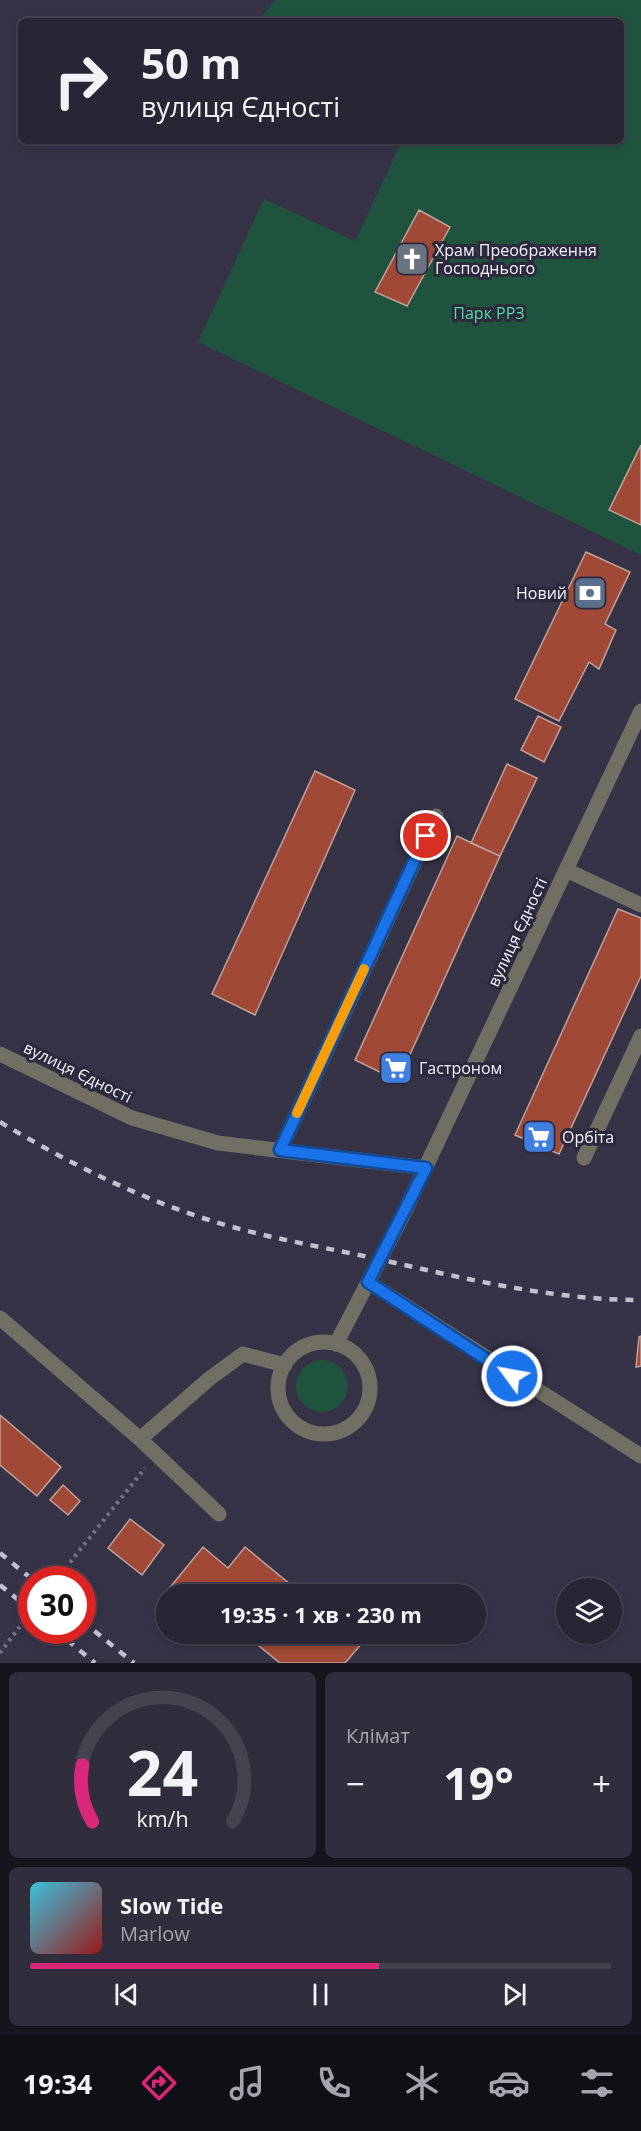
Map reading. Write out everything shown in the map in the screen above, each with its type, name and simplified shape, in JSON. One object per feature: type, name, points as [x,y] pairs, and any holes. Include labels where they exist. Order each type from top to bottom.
[{"type":"street","name":"вулиця Єдності","points":[[336,1344],[426,1168],[641,711]]},
{"type":"street","points":[[280,1150],[436,816]]},
{"type":"street","points":[[566,870],[641,905]]},
{"type":"street","points":[[584,1158],[641,1036]]},
{"type":"street","name":"вулиця Єдності","points":[[0,1054],[132,1118],[218,1143],[426,1168]]},
{"type":"street","points":[[368,1282],[641,1456]]},
{"type":"street","points":[[0,1318],[140,1438],[219,1514]]},
{"type":"street","points":[[316,1343],[336,1344],[350,1350],[361,1362],[368,1376],[370,1392],[365,1410],[355,1422],[342,1431],[326,1434],[310,1432],[288,1419],[280,1404],[278,1388],[285,1365],[301,1348],[316,1343]]},
{"type":"street","points":[[140,1438],[209,1379],[243,1354],[285,1365]]},
{"type":"path","points":[[67,1566],[156,1454]]},
{"type":"path","points":[[0,1653],[18,1629]]},
{"type":"green space","name":"Парк РРЗ","points":[[275,0],[641,0],[641,555],[198,342],[264,199],[355,241],[401,144],[624,144],[624,18],[260,18]]},
{"type":"green space","points":[[317,1360],[327,1360],[341,1367],[348,1386],[341,1405],[327,1412],[317,1412],[307,1408],[300,1401],[296,1391],[296,1381],[300,1371],[307,1364]]},
{"type":"building","name":"Храм Преображення Господнього","points":[[419,210],[450,227],[407,306],[375,292]]},
{"type":"building","points":[[641,445],[641,525],[609,510]]},
{"type":"building","points":[[586,552],[630,572],[605,624],[616,630],[599,669],[589,662],[559,721],[515,699]]},
{"type":"building","points":[[538,716],[561,727],[544,762],[521,750]]},
{"type":"building","points":[[507,764],[537,778],[500,856],[471,843]]},
{"type":"building","points":[[315,771],[355,790],[255,1015],[212,994]]},
{"type":"building","points":[[457,836],[500,856],[398,1081],[355,1060]]},
{"type":"building","points":[[618,909],[641,918],[641,976],[559,1154],[515,1135]]},
{"type":"building","points":[[641,1336],[641,1366],[636,1367],[639,1337]]},
{"type":"building","points":[[0,1415],[61,1467],[37,1496],[0,1465]]},
{"type":"building","points":[[63,1485],[80,1501],[68,1515],[50,1500]]},
{"type":"building","points":[[130,1519],[164,1545],[142,1575],[108,1548]]},
{"type":"building","points":[[203,1547],[228,1568],[245,1547],[290,1584],[173,1584]]},
{"type":"building","points":[[256,1644],[361,1644],[345,1663],[280,1663]]},
{"type":"railway","points":[[0,1122],[50,1151],[128,1189],[182,1211],[230,1226],[510,1287],[575,1296],[641,1300]]},
{"type":"railway","points":[[0,1553],[18,1568]]},
{"type":"railway","points":[[0,1585],[18,1600]]},
{"type":"railway","points":[[96,1632],[134,1663]]},
{"type":"railway","points":[[72,1644],[95,1663]]},
{"type":"slow traffic","points":[[297,1113],[364,969]]},
{"type":"place","name":"Храм Преображення Господнього","points":[[412,259]]},
{"type":"place","name":"Новий","points":[[590,593]]},
{"type":"place","name":"Гастроном","points":[[396,1068]]},
{"type":"place","name":"Орбіта","points":[[539,1137]]},
{"type":"route","points":[[426,836],[280,1150],[426,1168],[368,1282],[512,1376]]}]
